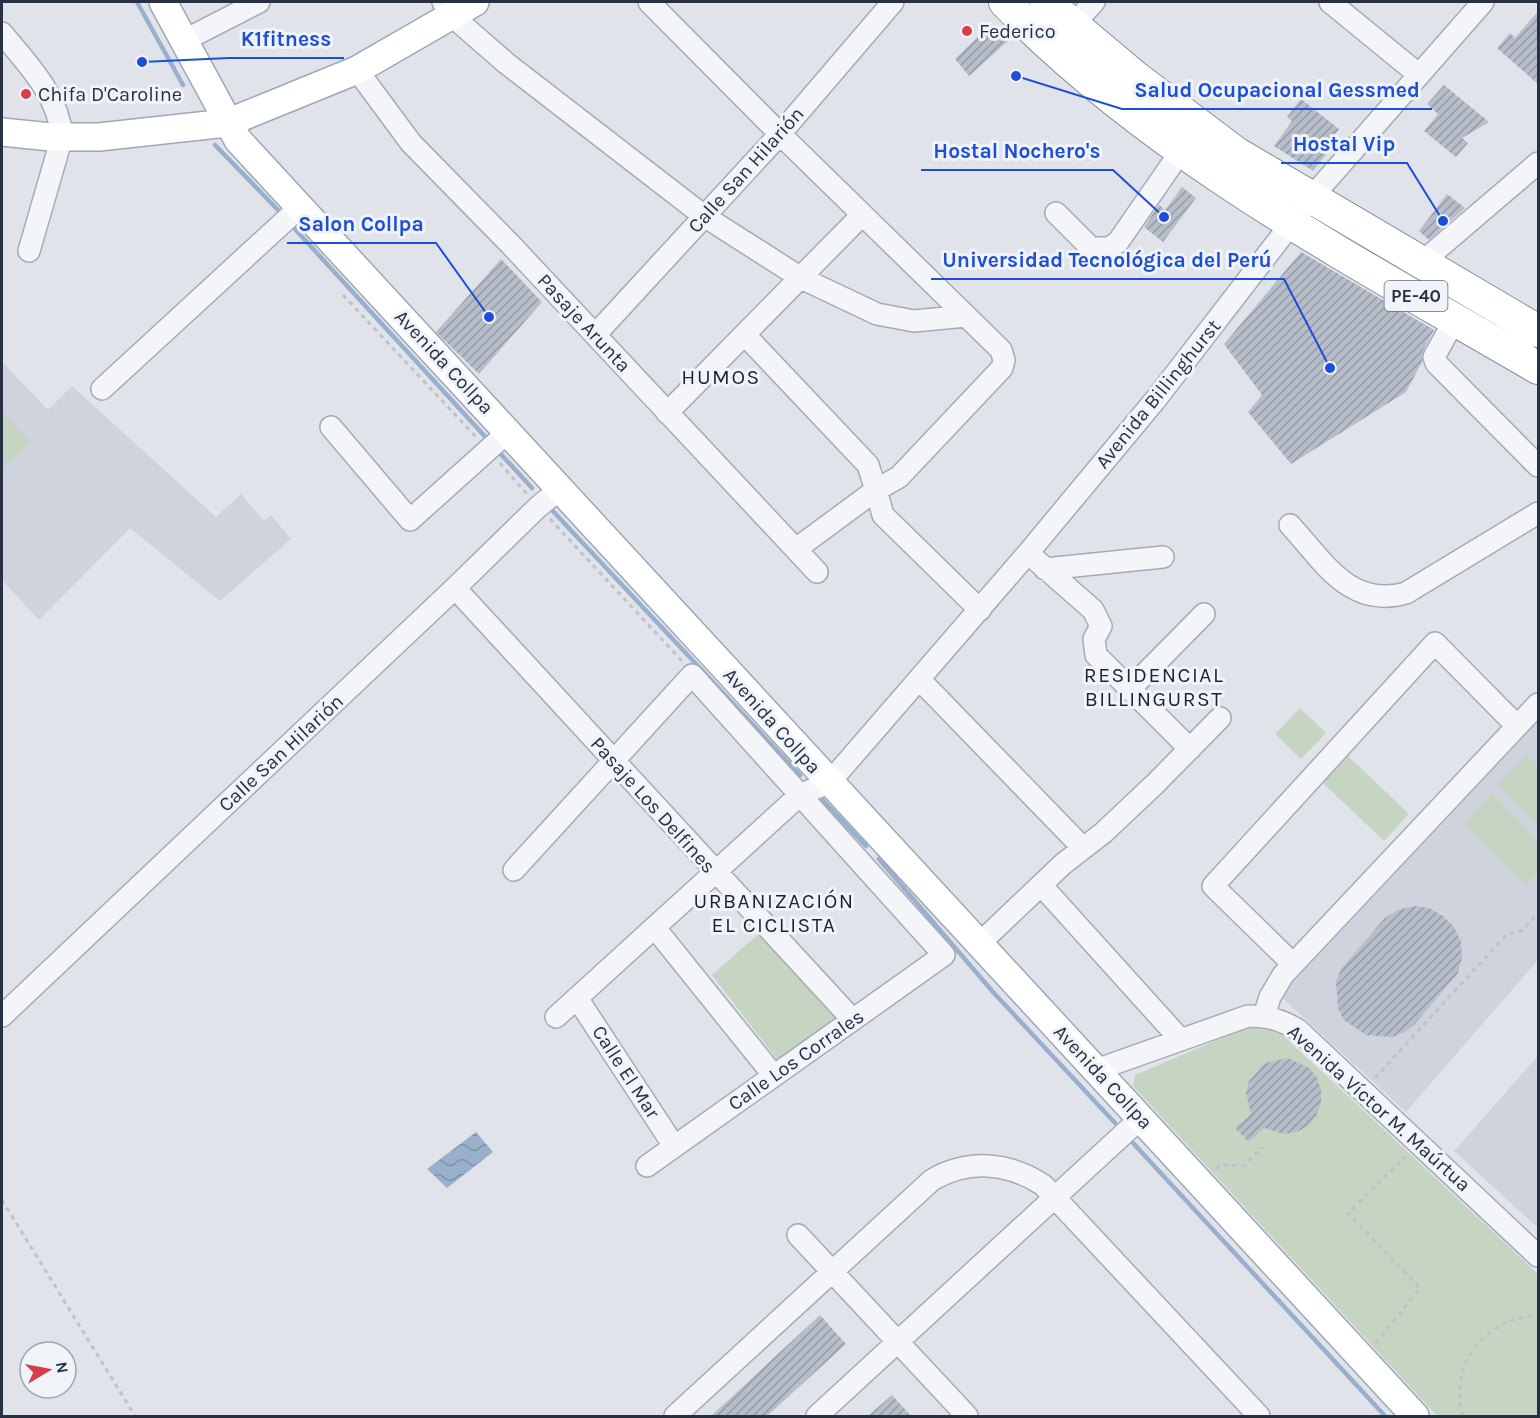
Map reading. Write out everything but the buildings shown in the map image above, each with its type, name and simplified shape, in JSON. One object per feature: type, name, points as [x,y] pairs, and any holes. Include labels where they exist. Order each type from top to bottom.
[{"type":"highway","name":"PE-40","points":[[1005,2],[1090,81],[1181,151],[1293,224],[1539,368]]},
{"type":"highway","name":"PE-40","points":[[1046,2],[1196,125],[1236,153],[1539,331]]},
{"type":"highway","points":[[1397,285],[1421,263]]},
{"type":"main road","name":"Avenida Collpa","points":[[163,2],[238,140],[301,206],[498,441],[560,489],[1415,1416]]},
{"type":"main road","points":[[2,132],[61,130],[128,135],[224,117],[282,100],[357,70],[447,8],[475,2]]},
{"type":"main road","points":[[2,118],[61,130]]},
{"type":"street","points":[[185,40],[259,2]]},
{"type":"street","points":[[649,2],[1001,350],[1004,360],[1002,368],[899,477],[876,490],[796,549]]},
{"type":"street","name":"Calle San Hilarión","points":[[595,334],[780,134],[893,2]]},
{"type":"street","points":[[1072,24],[1094,2]]},
{"type":"street","points":[[1330,2],[1418,74]]},
{"type":"street","name":"Avenida Billinghurst","points":[[829,783],[980,610],[1156,399],[1311,198],[1483,2]]},
{"type":"street","points":[[447,8],[506,63],[704,216],[801,278],[877,314],[914,321],[966,316]]},
{"type":"street","points":[[2,33],[46,87],[61,130],[29,251]]},
{"type":"street","name":"Pasaje Arunta","points":[[357,70],[411,143],[595,334],[817,572]]},
{"type":"street","points":[[1056,213],[1091,248],[1109,248],[1118,242],[1181,151]]},
{"type":"street","points":[[1421,263],[1539,163]]},
{"type":"street","points":[[102,389],[301,206]]},
{"type":"street","points":[[667,413],[862,215]]},
{"type":"street","points":[[1455,319],[1434,357],[1436,363],[1539,466]]},
{"type":"street","points":[[745,335],[868,465],[883,515],[980,610]]},
{"type":"street","points":[[331,427],[410,520],[498,441]]},
{"type":"street","name":"Calle San Hilarión","points":[[2,1016],[538,507],[560,489]]},
{"type":"street","points":[[1290,525],[1351,588],[1367,596],[1389,598],[1406,593],[1539,513]]},
{"type":"street","points":[[1028,553],[1100,620],[1101,626],[1094,639],[1096,655],[1190,749]]},
{"type":"street","points":[[1045,569],[1163,557]]},
{"type":"street","name":"Pasaje Los Delfines","points":[[455,588],[715,873],[853,1020]]},
{"type":"street","points":[[1130,689],[1204,614]]},
{"type":"street","points":[[1293,964],[1213,886],[1435,643],[1517,726]]},
{"type":"street","points":[[514,870],[692,675],[864,862],[885,842]]},
{"type":"street","points":[[920,680],[1083,848]]},
{"type":"street","points":[[1264,1016],[1270,997],[1283,975],[1539,704]]},
{"type":"street","points":[[980,943],[1190,749],[1220,718]]},
{"type":"street","points":[[556,1017],[801,794],[829,783]]},
{"type":"street","name":"Calle Los Corrales","points":[[647,1166],[944,955],[864,862]]},
{"type":"street","points":[[1041,885],[1180,1039]]},
{"type":"street","points":[[655,928],[774,1076]]},
{"type":"street","name":"Calle El Mar","points":[[577,998],[674,1146]]},
{"type":"street","name":"Avenida Víctor M. Maúrtua","points":[[1096,1070],[1230,1022],[1264,1016],[1284,1021],[1298,1030],[1539,1256]]},
{"type":"street","points":[[817,1416],[1141,1118]]},
{"type":"street","points":[[675,1416],[932,1180],[945,1173],[987,1165],[1010,1168],[1043,1185],[1259,1416]]},
{"type":"street","points":[[798,1235],[898,1342],[962,1415]]},
{"type":"path","points":[[343,295],[498,441],[538,507],[678,657],[692,675]]},
{"type":"path","points":[[1363,1091],[1507,934],[1522,931],[1539,913]]},
{"type":"path","points":[[1214,1171],[1221,1165],[1243,1166],[1263,1147]]},
{"type":"path","points":[[1375,1344],[1420,1288],[1347,1213],[1406,1156]]},
{"type":"path","points":[[2,1200],[135,1416]]},
{"type":"path","points":[[1463,1416],[1460,1381],[1470,1354],[1478,1342],[1500,1324],[1520,1317],[1539,1315]]},
{"type":"shaded area","points":[[2,362],[48,410],[72,386],[216,517],[241,494],[264,521],[271,515],[291,539],[220,601],[130,528],[39,620],[2,580]]},
{"type":"shaded area","points":[[1538,722],[1538,960],[1406,1112],[1280,996]]},
{"type":"shaded area","points":[[1538,1056],[1538,1228],[1454,1151]]},
{"type":"green space","points":[[2,412],[31,442],[5,467],[2,464]]},
{"type":"green space","points":[[1300,708],[1326,733],[1301,759],[1275,734]]},
{"type":"green space","points":[[1527,755],[1538,767],[1538,825],[1498,784]]},
{"type":"green space","points":[[1348,756],[1409,814],[1384,841],[1323,783]]},
{"type":"green space","points":[[1492,793],[1538,840],[1538,873],[1526,885],[1464,822]]},
{"type":"green space","points":[[766,927],[850,1019],[782,1066],[712,975]]},
{"type":"green space","points":[[1252,1025],[1263,1026],[1285,1037],[1538,1274],[1538,1416],[1437,1416],[1133,1086],[1135,1075]]},
{"type":"water","points":[[476,1132],[493,1152],[447,1188],[427,1169]]},
{"type":"waterway","points":[[137,2],[183,85]]},
{"type":"waterway","points":[[215,145],[278,210]]},
{"type":"waterway","points":[[294,228],[490,442]]},
{"type":"waterway","points":[[497,450],[532,488]]},
{"type":"waterway","points":[[549,507],[800,775]]},
{"type":"waterway","points":[[818,795],[866,846]]},
{"type":"waterway","points":[[879,859],[993,992],[1115,1123]]},
{"type":"waterway","points":[[1133,1143],[1385,1416]]},
{"type":"place","name":"Federico","points":[[967,31]]},
{"type":"place","name":"K1fitness","points":[[142,62]]},
{"type":"place","name":"Salud Ocupacional Gessmed","points":[[1016,76]]},
{"type":"place","name":"Chifa D'Caroline","points":[[26,94]]},
{"type":"place","name":"Hostal Nochero's","points":[[1164,217]]},
{"type":"place","name":"Hostal Vip","points":[[1443,221]]},
{"type":"place","name":"Salon Collpa","points":[[489,317]]},
{"type":"place","name":"Universidad Tecnológica del Perú","points":[[1330,368]]},
{"type":"district","name":"HUMOS","points":[[721,377]]},
{"type":"district","name":"RESIDENCIAL BILLINGURST","points":[[1154,687]]},
{"type":"district","name":"URBANIZACIÓN EL CICLISTA","points":[[774,913]]}]
